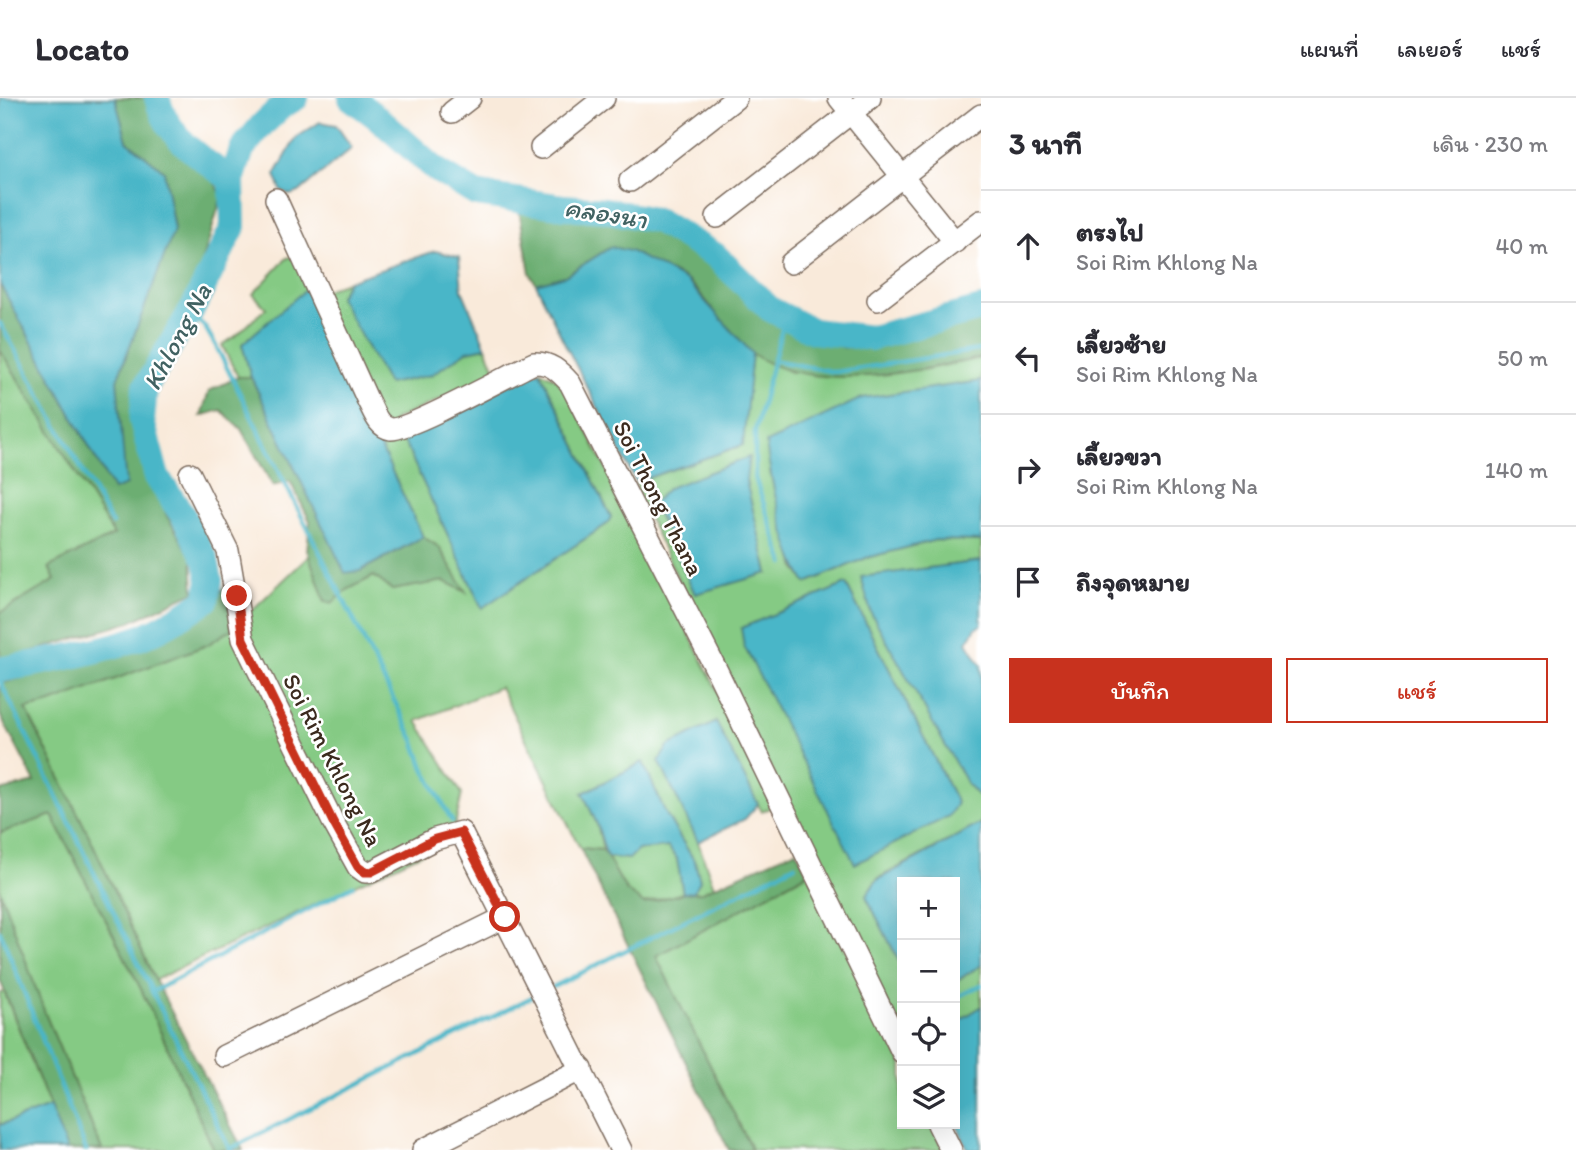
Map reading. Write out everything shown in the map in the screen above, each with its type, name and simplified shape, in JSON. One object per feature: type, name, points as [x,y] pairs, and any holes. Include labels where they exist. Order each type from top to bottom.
[{"type":"street","points":[[452,112],[470,98]]},
{"type":"street","points":[[541,148],[604,98]]},
{"type":"street","points":[[630,181],[736,98]]},
{"type":"street","points":[[717,217],[845,106],[870,98]]},
{"type":"street","points":[[845,106],[955,242]]},
{"type":"street","points":[[791,263],[981,115]]},
{"type":"street","name":"Soi Thong Thana","points":[[276,200],[368,401],[379,423],[385,427],[396,428],[419,420],[534,363],[545,362],[570,383],[711,660],[897,1042]]},
{"type":"street","points":[[878,300],[981,221]]},
{"type":"street","name":"Soi Rim Khlong Na","points":[[190,474],[228,551],[243,639],[358,867],[365,872],[371,872],[435,839],[461,832],[621,1150]]},
{"type":"street","points":[[223,1056],[505,917]]},
{"type":"street","points":[[423,1150],[582,1069]]},
{"type":"street","points":[[940,1129],[951,1150]]},
{"type":"green space","points":[[115,98],[153,98],[160,130],[211,176],[222,195],[199,274],[146,377],[140,443],[167,516],[192,558],[194,592],[130,622],[0,661],[0,613],[55,580],[49,567],[114,535],[0,350],[0,284],[113,490],[125,485],[117,380],[174,229],[164,171],[127,141]]},
{"type":"green space","points":[[519,209],[660,228],[708,262],[765,319],[808,338],[845,348],[882,345],[981,321],[981,358],[926,369],[864,376],[804,374],[777,366],[745,347],[689,282],[663,268],[611,247],[565,276],[536,284],[530,273]]},
{"type":"green space","points":[[306,254],[324,291],[348,281],[339,297],[431,375],[467,351],[486,347],[497,374],[394,420],[482,607],[607,524],[611,517],[540,371],[562,381],[775,805],[762,812],[716,723],[698,842],[714,887],[693,892],[700,881],[695,862],[667,816],[583,793],[597,824],[603,850],[580,848],[500,687],[417,721],[462,794],[452,839],[155,980],[91,840],[26,709],[51,703],[232,629],[309,556],[325,601],[374,576],[392,590],[444,581],[464,591],[439,547],[423,537],[306,290],[242,344],[251,377],[238,377],[222,345],[266,308],[253,294],[287,258]]},
{"type":"green space","points":[[0,350],[114,535],[49,568],[55,580],[0,613]]},
{"type":"green space","points":[[752,353],[790,372],[922,370],[981,358],[981,381],[953,385],[770,472],[796,568],[806,583],[866,558],[936,540],[981,541],[981,561],[862,577],[967,784],[981,799],[981,823],[877,879],[866,896],[897,957],[897,1027],[640,501],[636,482],[742,445]],"holes":[[[746,481],[768,573],[653,504]],[[846,584],[957,803],[742,628]]]},
{"type":"green space","points":[[238,377],[251,377],[345,572],[360,571],[423,537],[439,547],[466,592],[444,581],[392,590],[374,576],[347,590],[332,603],[325,601],[307,550],[310,521],[290,481],[273,486],[241,429],[221,410],[201,416],[209,391]]},
{"type":"green space","points":[[227,585],[232,629],[207,645],[51,703],[26,709],[91,840],[155,980],[243,1150],[214,1150],[141,989],[52,815],[0,833],[0,791],[35,782],[0,715],[0,684],[157,639],[197,617]]},
{"type":"green space","points":[[52,815],[141,989],[214,1150],[102,1150],[46,1016],[0,891],[0,833]]},
{"type":"green space","points":[[668,847],[677,859],[683,893],[643,904],[626,890],[607,857],[629,859],[637,850]]},
{"type":"green space","points":[[580,848],[603,850],[626,890],[644,904],[683,893],[702,892],[796,850],[808,873],[656,956],[752,1150],[729,1150]]},
{"type":"green space","points":[[808,873],[897,1054],[897,1129],[934,1129],[944,1150],[752,1150],[655,955]]},
{"type":"green space","points":[[0,891],[46,1016],[102,1150],[67,1150],[0,980]]},
{"type":"green space","points":[[981,965],[981,1007],[960,1020],[960,1003],[960,979]]},
{"type":"green space","points":[[4,992],[50,1107],[0,1125],[0,993]]},
{"type":"water","points":[[0,98],[115,98],[127,141],[164,171],[174,230],[117,380],[126,485],[113,490],[0,284]]},
{"type":"water","points":[[320,122],[336,125],[352,148],[299,192],[290,195],[281,190],[275,175],[296,138]]},
{"type":"water","points":[[611,247],[630,251],[687,281],[752,353],[743,445],[636,482],[536,284],[565,276]]},
{"type":"water","points":[[435,251],[459,257],[462,290],[486,347],[467,351],[431,375],[388,384],[339,297],[348,281]]},
{"type":"water","points":[[306,289],[423,537],[360,571],[345,573],[251,377],[242,344]]},
{"type":"water","points":[[540,371],[611,517],[607,524],[482,608],[400,433]]},
{"type":"water","points":[[981,381],[981,541],[936,540],[866,558],[806,583],[798,570],[785,535],[766,443],[862,398]]},
{"type":"water","points":[[749,457],[746,481],[768,573],[695,594],[653,503],[668,488]]},
{"type":"water","points":[[981,561],[981,625],[967,642],[981,665],[981,799],[967,784],[871,613],[861,577]]},
{"type":"water","points":[[846,584],[957,803],[949,816],[855,864],[744,646],[741,628]]},
{"type":"water","points":[[716,722],[758,804],[745,819],[698,842],[659,761],[668,746]]},
{"type":"water","points":[[643,762],[667,816],[695,862],[700,881],[693,892],[683,893],[677,859],[668,847],[638,850],[629,859],[607,857],[597,824],[583,793]]},
{"type":"water","points":[[981,823],[981,965],[960,979],[960,877],[897,877],[897,957],[866,896],[877,880]]},
{"type":"water","points":[[981,1007],[981,1150],[968,1150],[959,1129],[960,1020]]},
{"type":"water","points":[[50,1107],[67,1150],[0,1150],[0,1125]]},
{"type":"waterway","points":[[157,98],[177,136],[197,155],[232,180]]},
{"type":"waterway","name":"Khlong Na","points":[[0,670],[88,652],[139,638],[174,621],[206,600],[210,581],[206,560],[184,517],[157,477],[142,421],[145,388],[194,306],[233,227],[232,180],[242,149],[282,106],[296,98]]},
{"type":"waterway","name":"คลองนา","points":[[351,98],[378,118],[435,169],[476,194],[605,210],[658,221],[715,255],[770,309],[813,331],[871,338],[981,309]]},
{"type":"waterway","points":[[190,313],[205,327],[216,346],[452,821]]},
{"type":"waterway","points":[[784,563],[755,478],[755,431],[785,317]]},
{"type":"waterway","points":[[0,323],[112,524]]},
{"type":"waterway","points":[[773,360],[835,372],[979,350]]},
{"type":"waterway","points":[[0,681],[230,1150]]},
{"type":"waterway","points":[[553,987],[795,865]]},
{"type":"waterway","points":[[152,992],[353,886]]},
{"type":"waterway","points":[[0,931],[86,1150]]},
{"type":"waterway","points":[[960,996],[981,985]]},
{"type":"waterway","points":[[230,1149],[532,997]]},
{"type":"route","points":[[237,596],[243,639],[358,867],[365,872],[371,872],[435,839],[461,832],[505,917]]}]
